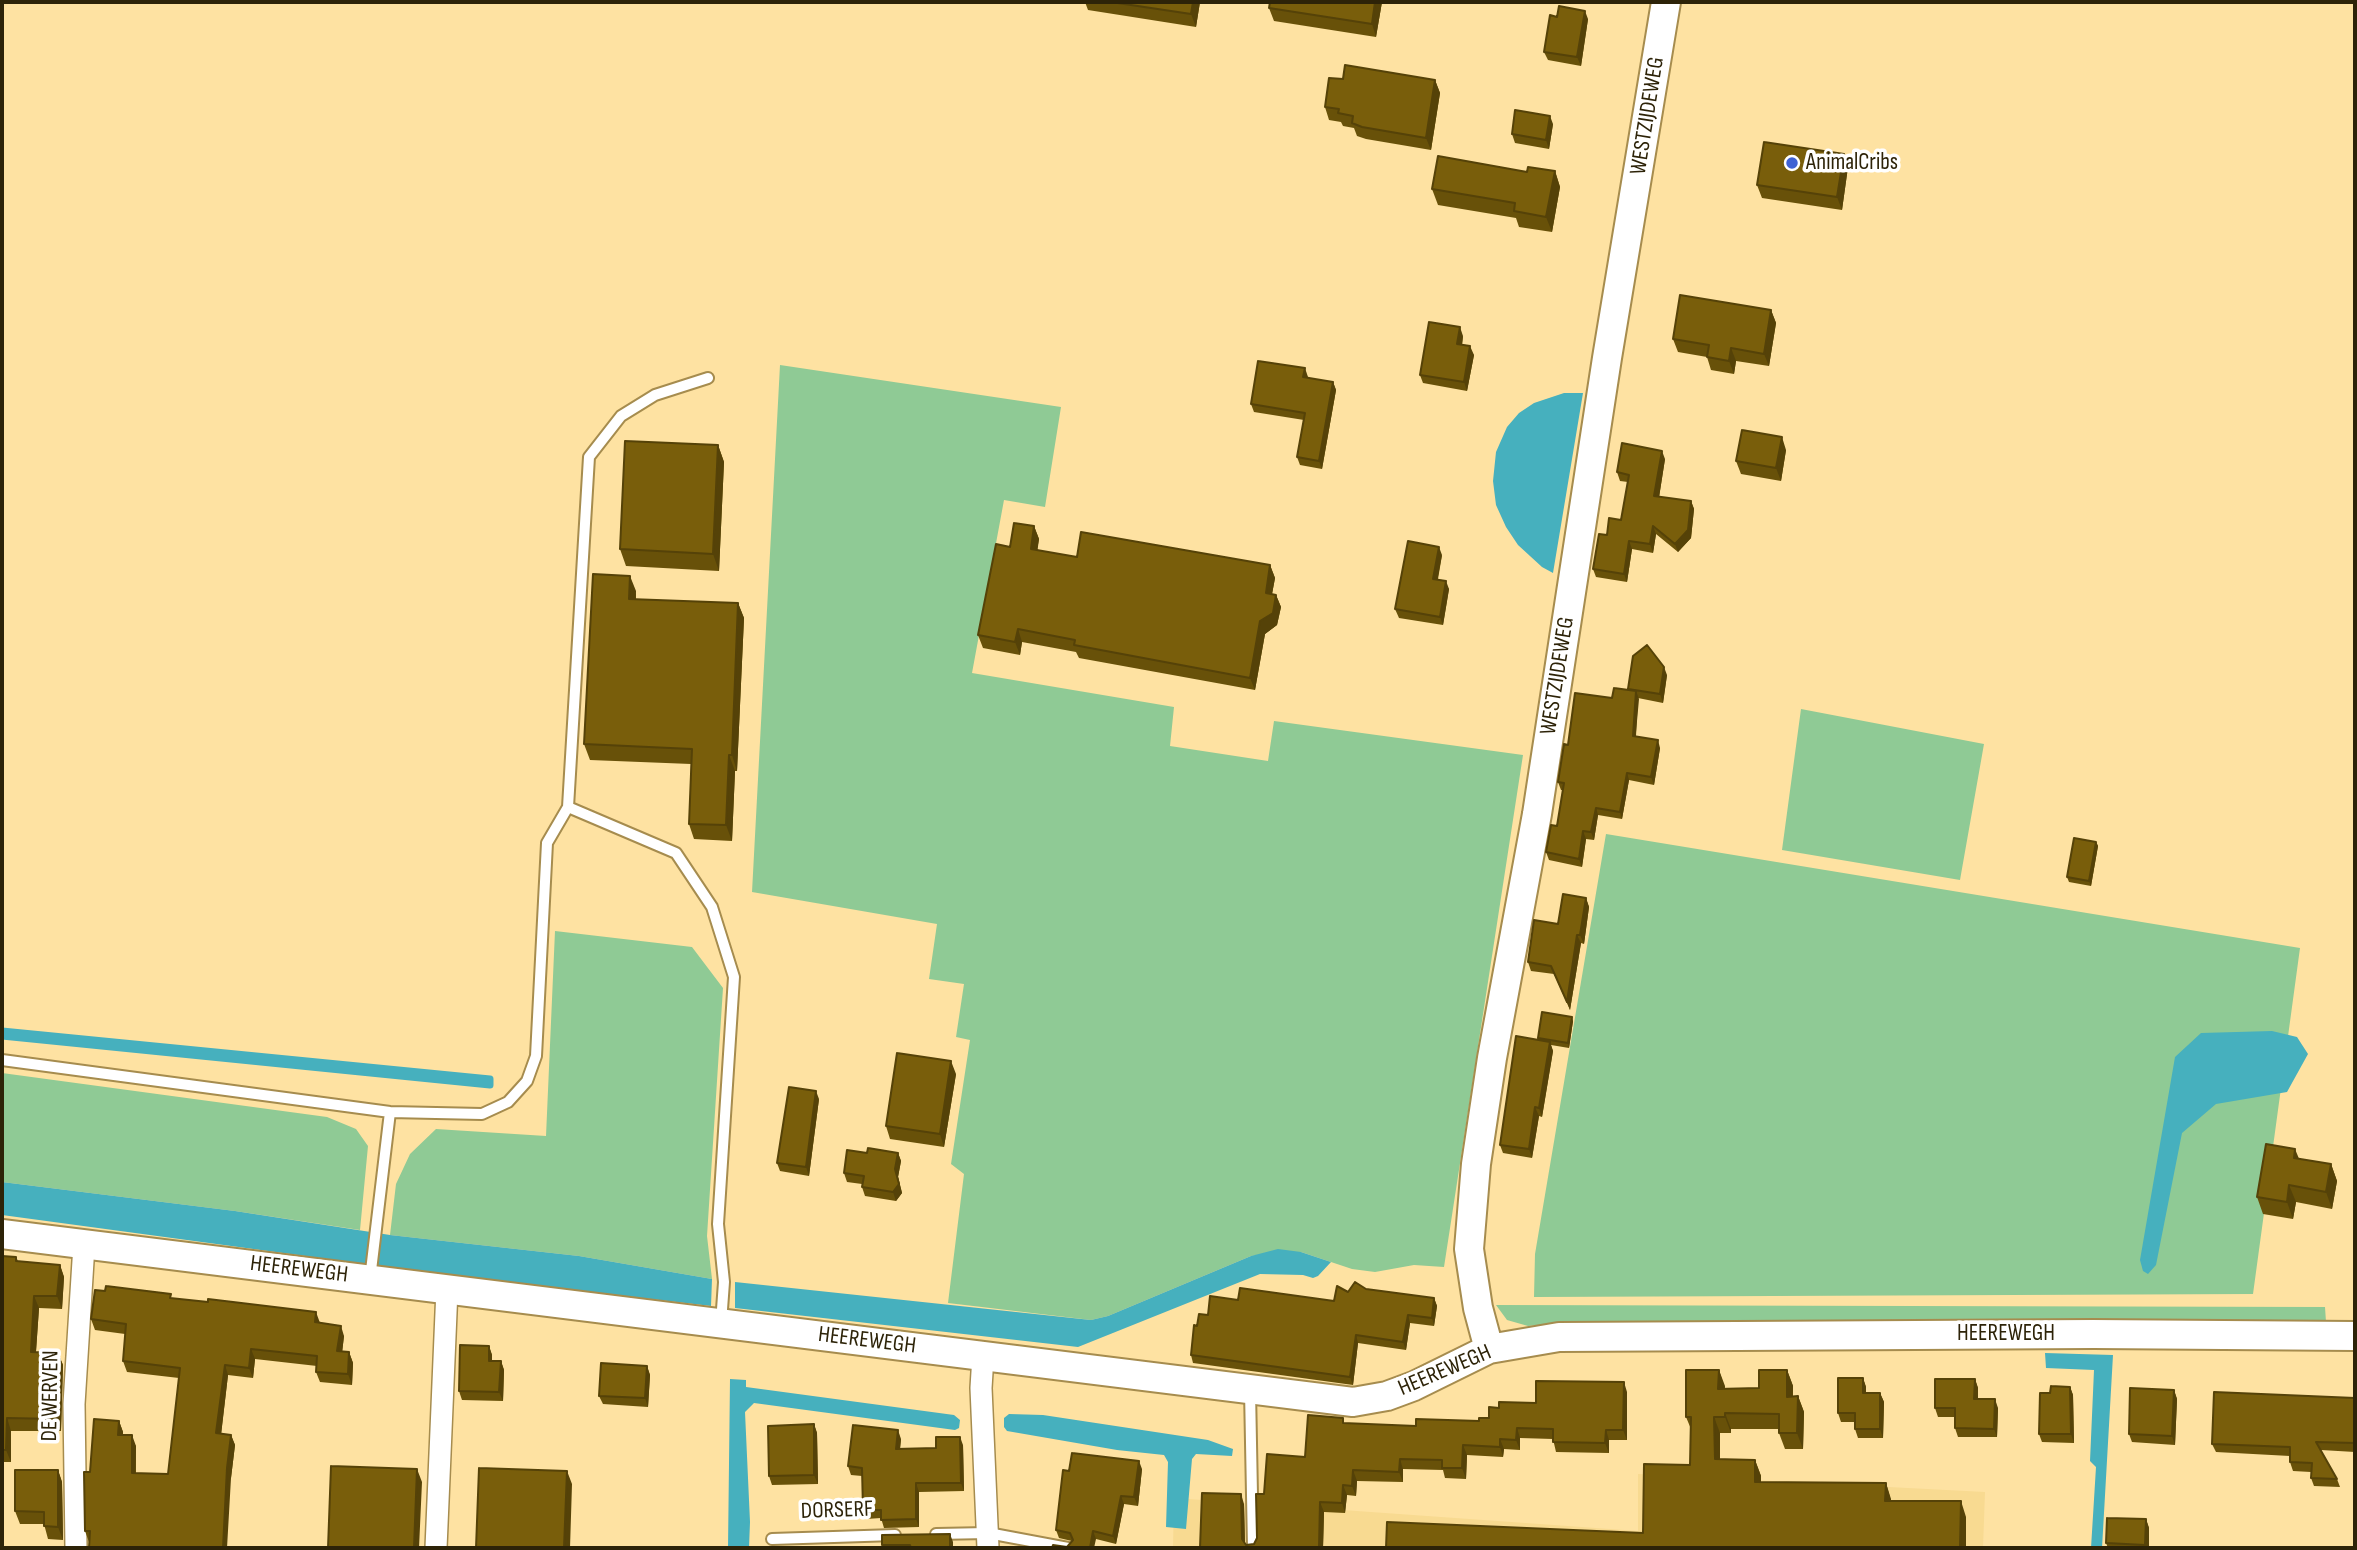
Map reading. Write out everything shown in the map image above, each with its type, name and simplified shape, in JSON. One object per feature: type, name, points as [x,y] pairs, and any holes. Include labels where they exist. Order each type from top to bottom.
[{"type":"street","name":"WESTZIJDEWEG","points":[[1489,1349],[1478,1308],[1469,1249],[1476,1164],[1492,1058],[1537,814],[1607,358],[1666,2]]},
{"type":"street","name":"HEEREWEGH","points":[[2,1234],[84,1245],[371,1273],[447,1289],[722,1315],[983,1356],[1353,1402],[1414,1386],[1489,1349],[1559,1337],[2355,1336]]},
{"type":"street","name":"DE WERVEN","points":[[76,1548],[74,1404],[84,1245]]},
{"type":"street","points":[[436,1548],[447,1289]]},
{"type":"street","points":[[983,1356],[981,1388],[988,1540]]},
{"type":"lane","points":[[2,1060],[390,1112],[482,1114],[508,1102],[527,1081],[536,1056],[547,843],[568,807],[589,457],[621,416],[654,395],[708,378]]},
{"type":"lane","points":[[568,807],[676,853],[712,907],[734,977],[718,1224],[724,1282],[722,1315]]},
{"type":"lane","points":[[371,1273],[390,1112]]},
{"type":"lane","points":[[1250,1390],[1253,1548]]},
{"type":"lane","name":"DORSERF","points":[[772,1539],[907,1535]]},
{"type":"lane","points":[[921,1535],[1068,1548]]},
{"type":"shaded area","points":[[1638,1474],[1985,1492],[1983,1548],[1173,1548],[1174,1498],[1638,1531]]},
{"type":"green space","points":[[780,365],[1061,407],[1045,507],[1004,500],[972,673],[1174,707],[1170,746],[1268,761],[1274,721],[1523,755],[1444,1267],[1414,1265],[1375,1272],[1352,1269],[1301,1252],[1251,1256],[1108,1316],[1091,1320],[948,1303],[964,1174],[951,1164],[970,1040],[956,1037],[964,984],[929,979],[937,924],[752,892]]},
{"type":"green space","points":[[1801,709],[1984,744],[1960,880],[1782,850]]},
{"type":"green space","points":[[1606,834],[2300,948],[2253,1294],[1534,1297],[1535,1254]]},
{"type":"green space","points":[[555,931],[692,947],[723,988],[707,1236],[712,1279],[579,1256],[390,1235],[396,1184],[410,1154],[436,1129],[546,1136]]},
{"type":"green space","points":[[2,1073],[327,1117],[356,1129],[368,1146],[360,1230],[235,1211],[2,1182]]},
{"type":"green space","points":[[1496,1305],[2325,1307],[2326,1322],[1561,1323],[1528,1326],[1507,1320]]},
{"type":"water","points":[[1564,393],[1583,393],[1553,573],[1542,567],[1518,545],[1506,527],[1496,505],[1493,481],[1496,452],[1507,427],[1519,413],[1534,403]]},
{"type":"water","points":[[2272,1031],[2297,1037],[2308,1054],[2287,1092],[2216,1104],[2182,1133],[2156,1265],[2148,1274],[2143,1271],[2140,1260],[2175,1057],[2201,1033]]},
{"type":"water","points":[[2,1182],[235,1211],[390,1235],[579,1256],[712,1279],[711,1306],[453,1276],[2,1215]]},
{"type":"water","points":[[1278,1249],[1301,1252],[1331,1262],[1313,1278],[1303,1275],[1260,1274],[1078,1347],[735,1308],[735,1282],[1091,1320],[1108,1316],[1251,1256]]},
{"type":"water","points":[[2045,1353],[2113,1355],[2102,1548],[2091,1548],[2096,1467],[2090,1461],[2094,1370],[2046,1368]]},
{"type":"water","points":[[730,1379],[746,1380],[746,1387],[954,1415],[960,1420],[959,1428],[955,1430],[754,1403],[745,1412],[749,1548],[728,1548]]},
{"type":"water","points":[[1009,1414],[1043,1415],[1208,1440],[1233,1449],[1232,1456],[1196,1454],[1192,1459],[1186,1529],[1166,1527],[1168,1462],[1164,1455],[1117,1450],[1007,1431],[1004,1418]]},
{"type":"building","points":[[1111,2],[1193,2],[1191,14]]},
{"type":"building","points":[[1270,2],[1375,2],[1372,24],[1269,8]]},
{"type":"building","points":[[1559,6],[1585,11],[1577,57],[1544,52],[1550,15],[1557,17]]},
{"type":"building","points":[[1345,65],[1435,80],[1426,138],[1362,127],[1352,123],[1353,116],[1338,113],[1339,109],[1325,107],[1329,78],[1343,79]]},
{"type":"building","points":[[1515,110],[1550,116],[1546,140],[1512,134]]},
{"type":"building","points":[[1764,142],[1844,154],[1837,197],[1757,185]]},
{"type":"building","points":[[1438,156],[1527,172],[1528,167],[1555,171],[1546,217],[1514,211],[1515,203],[1432,189]]},
{"type":"building","points":[[1680,295],[1771,310],[1764,354],[1731,348],[1729,361],[1707,357],[1709,345],[1673,339]]},
{"type":"building","points":[[1429,322],[1460,327],[1457,344],[1470,346],[1464,382],[1420,375]]},
{"type":"building","points":[[1258,361],[1305,368],[1303,377],[1333,382],[1319,461],[1297,457],[1305,413],[1251,404]]},
{"type":"building","points":[[1742,430],[1782,437],[1776,468],[1736,461]]},
{"type":"building","points":[[625,441],[718,445],[713,554],[620,549]]},
{"type":"building","points":[[1622,443],[1662,451],[1654,496],[1691,501],[1688,530],[1675,544],[1653,526],[1650,544],[1629,541],[1624,574],[1593,569],[1599,534],[1607,535],[1609,518],[1621,520],[1629,475],[1617,472]]},
{"type":"building","points":[[1014,523],[1034,526],[1031,549],[1077,557],[1081,532],[1270,565],[1266,593],[1276,595],[1273,613],[1260,621],[1250,678],[1074,645],[1075,640],[1018,629],[1015,642],[978,635],[996,544],[1010,547]]},
{"type":"building","points":[[1408,541],[1439,547],[1433,579],[1446,581],[1440,617],[1395,609]]},
{"type":"building","points":[[593,574],[630,576],[629,599],[738,603],[732,755],[729,755],[726,825],[689,824],[692,749],[584,744]]},
{"type":"building","points":[[1647,645],[1664,667],[1660,694],[1628,689],[1633,656]]},
{"type":"building","points":[[1614,688],[1636,691],[1633,736],[1658,740],[1651,777],[1627,773],[1620,812],[1596,808],[1591,832],[1583,831],[1579,859],[1546,852],[1551,825],[1557,826],[1564,783],[1558,782],[1564,744],[1568,745],[1575,693],[1612,698]]},
{"type":"building","points":[[2074,838],[2096,842],[2089,881],[2067,877]]},
{"type":"building","points":[[1563,894],[1586,898],[1580,935],[1577,935],[1567,1002],[1551,966],[1528,962],[1534,920],[1558,924]]},
{"type":"building","points":[[1542,1012],[1572,1017],[1568,1043],[1538,1038]]},
{"type":"building","points":[[1516,1036],[1550,1042],[1539,1108],[1535,1107],[1529,1149],[1500,1145]]},
{"type":"building","points":[[897,1053],[951,1061],[940,1134],[886,1126]]},
{"type":"building","points":[[789,1087],[816,1091],[806,1167],[777,1163]]},
{"type":"building","points":[[2266,1144],[2295,1149],[2294,1158],[2331,1164],[2326,1192],[2289,1185],[2287,1202],[2257,1197]]},
{"type":"building","points":[[868,1148],[898,1153],[895,1169],[899,1184],[893,1192],[862,1187],[864,1176],[844,1173],[847,1150],[867,1153]]},
{"type":"building","points":[[2,1256],[16,1257],[16,1261],[60,1265],[57,1296],[34,1296],[31,1352],[58,1353],[57,1419],[7,1418],[6,1450],[2,1450]]},
{"type":"building","points":[[1355,1282],[1366,1289],[1434,1298],[1432,1318],[1408,1315],[1403,1342],[1356,1335],[1350,1377],[1191,1355],[1194,1325],[1197,1326],[1199,1314],[1208,1315],[1210,1296],[1238,1300],[1240,1288],[1334,1301],[1337,1286],[1348,1292]]},
{"type":"building","points":[[106,1286],[171,1294],[170,1298],[208,1302],[208,1299],[316,1312],[315,1322],[341,1326],[337,1351],[349,1352],[348,1374],[316,1372],[317,1356],[251,1349],[249,1368],[225,1365],[216,1433],[231,1435],[223,1548],[89,1548],[90,1531],[85,1531],[84,1472],[90,1472],[94,1419],[119,1421],[118,1435],[132,1435],[132,1473],[168,1474],[180,1368],[123,1361],[126,1324],[91,1319],[95,1290],[105,1291]]},
{"type":"building","points":[[460,1345],[489,1346],[489,1361],[501,1361],[499,1392],[459,1391]]},
{"type":"building","points":[[601,1363],[647,1366],[645,1398],[599,1396]]},
{"type":"building","points":[[1686,1370],[1719,1370],[1718,1389],[1759,1388],[1759,1370],[1787,1370],[1787,1397],[1798,1396],[1797,1433],[1779,1433],[1779,1414],[1725,1413],[1725,1417],[1714,1417],[1715,1459],[1755,1460],[1755,1482],[1886,1483],[1885,1501],[1961,1501],[1960,1548],[1386,1548],[1387,1522],[1643,1533],[1644,1464],[1690,1465],[1691,1417],[1686,1417]]},
{"type":"building","points":[[1838,1378],[1863,1378],[1863,1393],[1880,1393],[1880,1429],[1855,1429],[1855,1413],[1838,1413]]},
{"type":"building","points":[[1935,1379],[1975,1379],[1974,1399],[1995,1399],[1994,1429],[1955,1428],[1955,1408],[1935,1408]]},
{"type":"building","points":[[1536,1381],[1624,1382],[1623,1430],[1606,1430],[1605,1443],[1553,1442],[1553,1429],[1517,1428],[1516,1440],[1500,1439],[1500,1447],[1463,1445],[1462,1468],[1442,1468],[1442,1460],[1400,1459],[1399,1472],[1353,1470],[1352,1486],[1343,1485],[1342,1503],[1320,1502],[1319,1548],[1200,1548],[1202,1493],[1241,1494],[1242,1539],[1246,1545],[1254,1544],[1257,1538],[1256,1494],[1264,1494],[1267,1454],[1305,1457],[1308,1415],[1343,1418],[1343,1423],[1416,1426],[1416,1419],[1479,1421],[1479,1418],[1489,1418],[1489,1407],[1499,1408],[1499,1402],[1536,1403]]},
{"type":"building","points":[[2051,1386],[2070,1387],[2071,1434],[2039,1434],[2040,1393],[2050,1393]]},
{"type":"building","points":[[2130,1388],[2174,1390],[2172,1436],[2129,1434]]},
{"type":"building","points":[[2214,1392],[2355,1398],[2355,1443],[2316,1442],[2337,1479],[2311,1478],[2312,1463],[2290,1462],[2290,1447],[2212,1444]]},
{"type":"building","points":[[814,1424],[814,1475],[769,1476],[768,1426]]},
{"type":"building","points":[[853,1425],[898,1430],[896,1449],[936,1448],[936,1437],[960,1437],[961,1483],[916,1483],[916,1519],[881,1520],[881,1510],[863,1510],[862,1468],[848,1466]]},
{"type":"building","points":[[1072,1453],[1139,1461],[1134,1497],[1121,1496],[1113,1536],[1093,1531],[1090,1548],[1052,1548],[1053,1545],[1067,1547],[1073,1540],[1070,1533],[1056,1530],[1063,1470],[1069,1471]]},
{"type":"building","points":[[331,1466],[417,1469],[414,1548],[328,1548]]},
{"type":"building","points":[[479,1468],[567,1471],[564,1548],[476,1548]]},
{"type":"building","points":[[15,1470],[58,1470],[58,1527],[44,1526],[44,1512],[15,1511]]},
{"type":"building","points":[[2107,1518],[2146,1519],[2145,1545],[2106,1543]]},
{"type":"building","points":[[950,1534],[950,1548],[882,1545],[882,1535]]},
{"type":"waterway","points":[[2,1031],[490,1079],[490,1085],[2,1036]]},
{"type":"place","name":"AnimalCribs","points":[[1792,163]]}]
